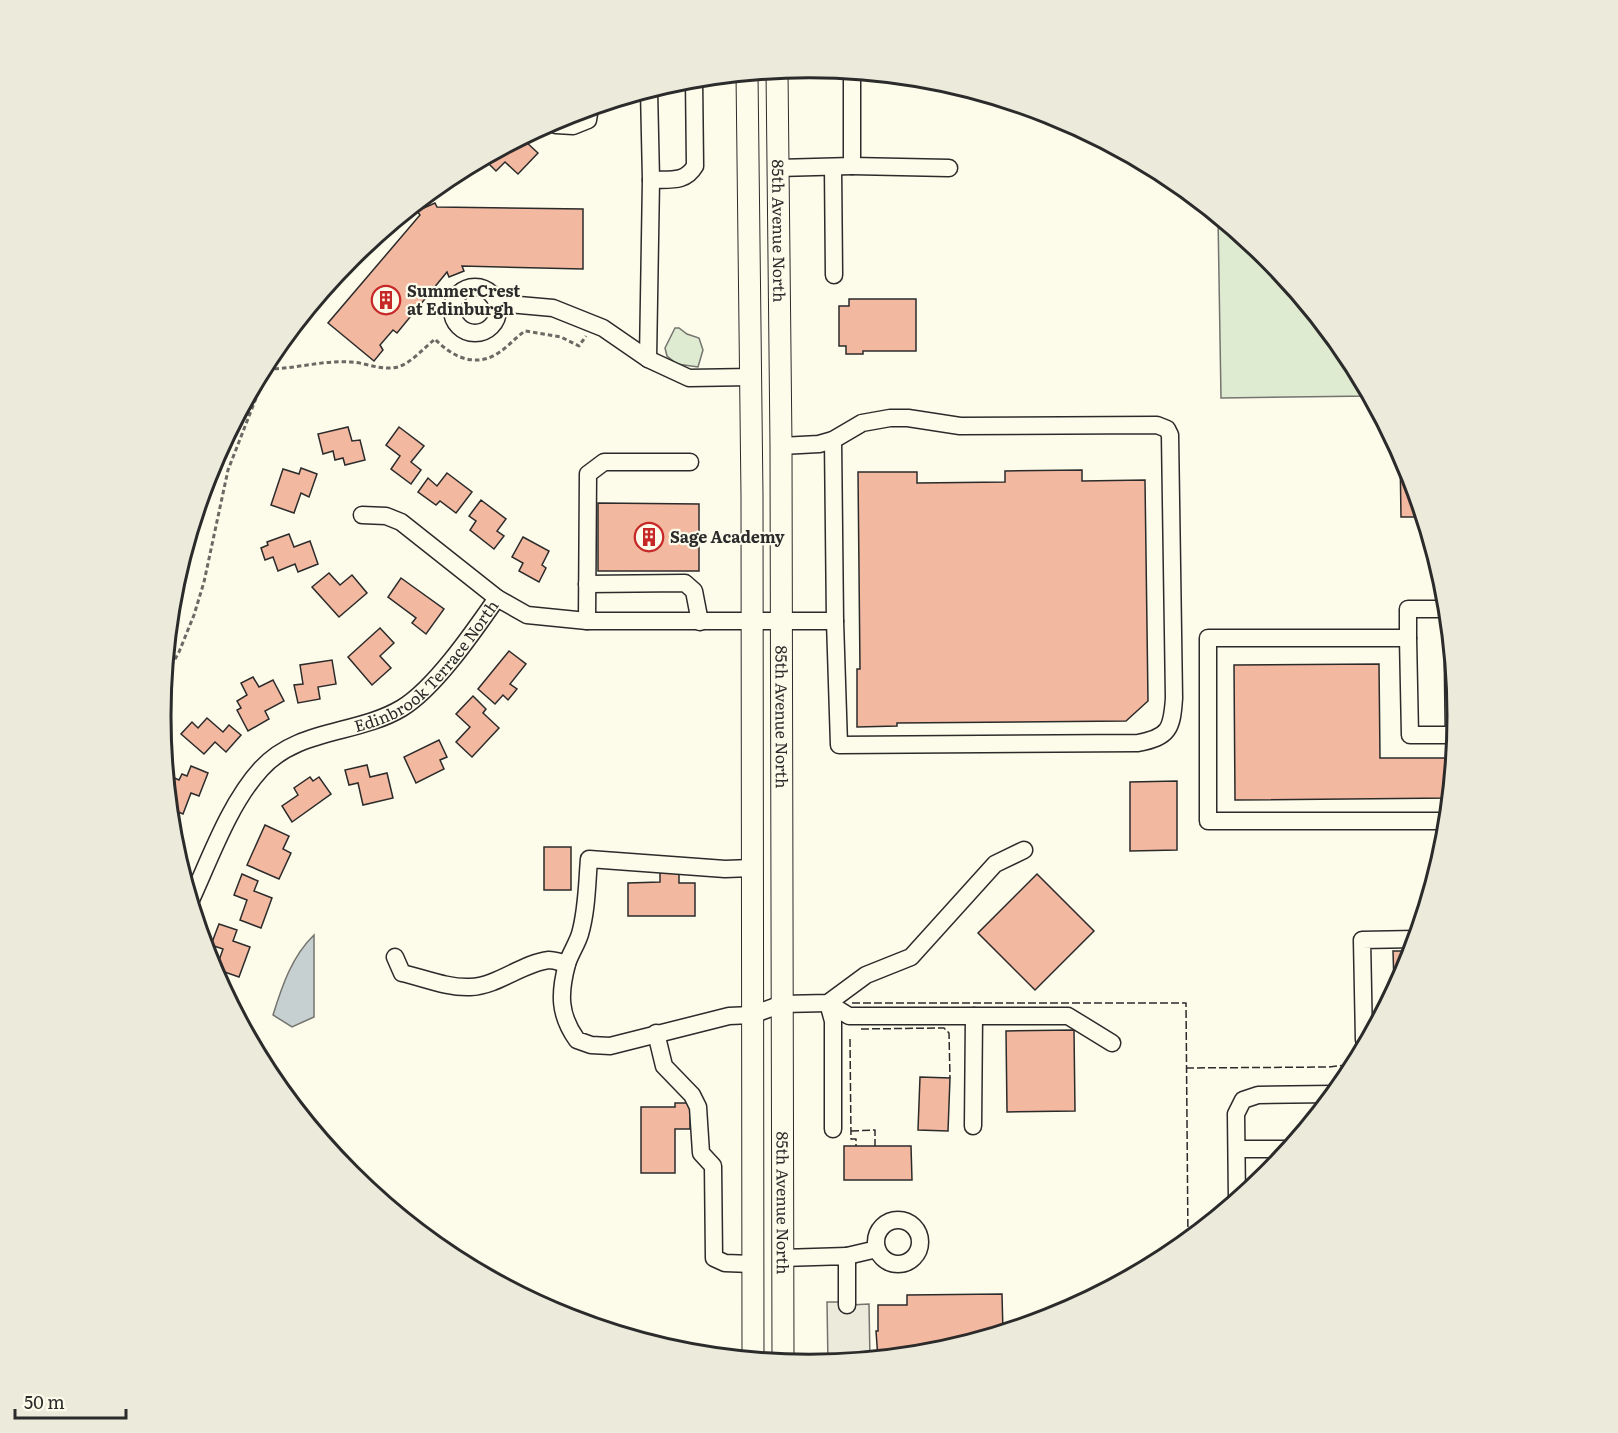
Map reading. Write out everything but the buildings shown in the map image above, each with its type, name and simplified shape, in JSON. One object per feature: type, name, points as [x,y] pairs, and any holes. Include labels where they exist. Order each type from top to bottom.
[{"type":"main road","name":"85th Avenue North","points":[[777,79],[781,446],[783,1354]]},
{"type":"main road","name":"85th Avenue North","points":[[747,81],[751,377],[753,1353]]},
{"type":"street","points":[[852,79],[852,166]]},
{"type":"street","points":[[651,180],[678,179],[690,175],[695,166],[694,88]]},
{"type":"street","points":[[648,359],[651,180],[649,99]]},
{"type":"street","points":[[568,126],[573,126],[588,118]]},
{"type":"street","points":[[778,168],[852,166],[949,168]]},
{"type":"street","points":[[833,167],[834,276]]},
{"type":"street","points":[[497,303],[553,308],[603,328],[648,359],[688,378],[751,377]]},
{"type":"street","points":[[781,446],[819,444],[833,440],[862,423],[890,418],[908,418],[951,426],[1157,425],[1167,429],[1170,435],[1173,719],[1169,730],[1160,736],[1138,742],[839,745],[833,440]]},
{"type":"street","points":[[587,621],[588,474],[604,462],[690,462]]},
{"type":"street","points":[[362,515],[386,516],[401,522],[497,598]]},
{"type":"street","points":[[587,584],[685,583],[694,591],[700,622]]},
{"type":"street","name":"Edinbrook Terrace North","points":[[195,892],[235,806],[262,768],[282,752],[305,740],[381,719],[402,708],[437,676],[497,598],[527,615],[587,621],[835,621]]},
{"type":"street","points":[[1438,609],[1408,609],[1410,735],[1447,735]]},
{"type":"street","points":[[1408,638],[1208,638],[1208,821],[1438,821]]},
{"type":"street","points":[[828,1003],[866,975],[911,957],[995,864],[1024,850]]},
{"type":"street","points":[[752,868],[589,859],[580,934],[567,964],[562,1000],[562,1014],[577,1040],[591,1045],[610,1046],[729,1016],[752,1015],[782,1004],[828,1003],[849,1016],[1068,1016],[1112,1043]]},
{"type":"street","points":[[1364,1033],[1362,940],[1407,939]]},
{"type":"street","points":[[395,957],[402,973],[453,986],[471,987],[486,984],[551,960],[567,964]]},
{"type":"street","points":[[828,1003],[833,1021],[833,1129]]},
{"type":"street","points":[[973,1126],[974,1016]]},
{"type":"street","points":[[656,1034],[664,1066],[692,1095],[698,1107],[701,1153],[713,1166],[714,1258],[725,1263],[752,1264]]},
{"type":"street","points":[[1238,1189],[1236,1114],[1243,1100],[1258,1095],[1324,1094]]},
{"type":"street","points":[[1237,1149],[1278,1149]]},
{"type":"street","points":[[782,1258],[847,1256],[877,1249]]},
{"type":"street","points":[[847,1256],[847,1305]]},
{"type":"path","points":[[274,368],[344,362],[383,368],[400,366],[435,339],[446,350],[462,359],[482,360],[496,354],[525,331],[561,337],[579,346],[595,325]]},
{"type":"path","points":[[173,662],[194,615],[204,582],[228,470],[256,396]]},
{"type":"green space","points":[[1218,226],[1289,296],[1316,328],[1361,396],[1221,398]]},
{"type":"green space","points":[[675,328],[699,338],[703,350],[698,367],[677,364],[667,356],[665,348]]},
{"type":"shaded area","points":[[314,935],[314,1017],[292,1027],[273,1015],[284,982],[294,962]]},
{"type":"shaded area","points":[[827,1302],[850,1305],[869,1304],[870,1352],[828,1355]]},
{"type":"fence","points":[[852,1003],[1186,1003],[1188,1230]]},
{"type":"fence","points":[[861,1029],[944,1028],[949,1033],[950,1078]]},
{"type":"fence","points":[[850,1039],[851,1139],[856,1139],[856,1146]]},
{"type":"fence","points":[[1186,1068],[1344,1065]]},
{"type":"fence","points":[[851,1131],[875,1130],[875,1146]]},
{"type":"place","name":"SummerCrest at Edinburgh","points":[[386,300]]},
{"type":"place","name":"Sage Academy","points":[[649,537]]}]
